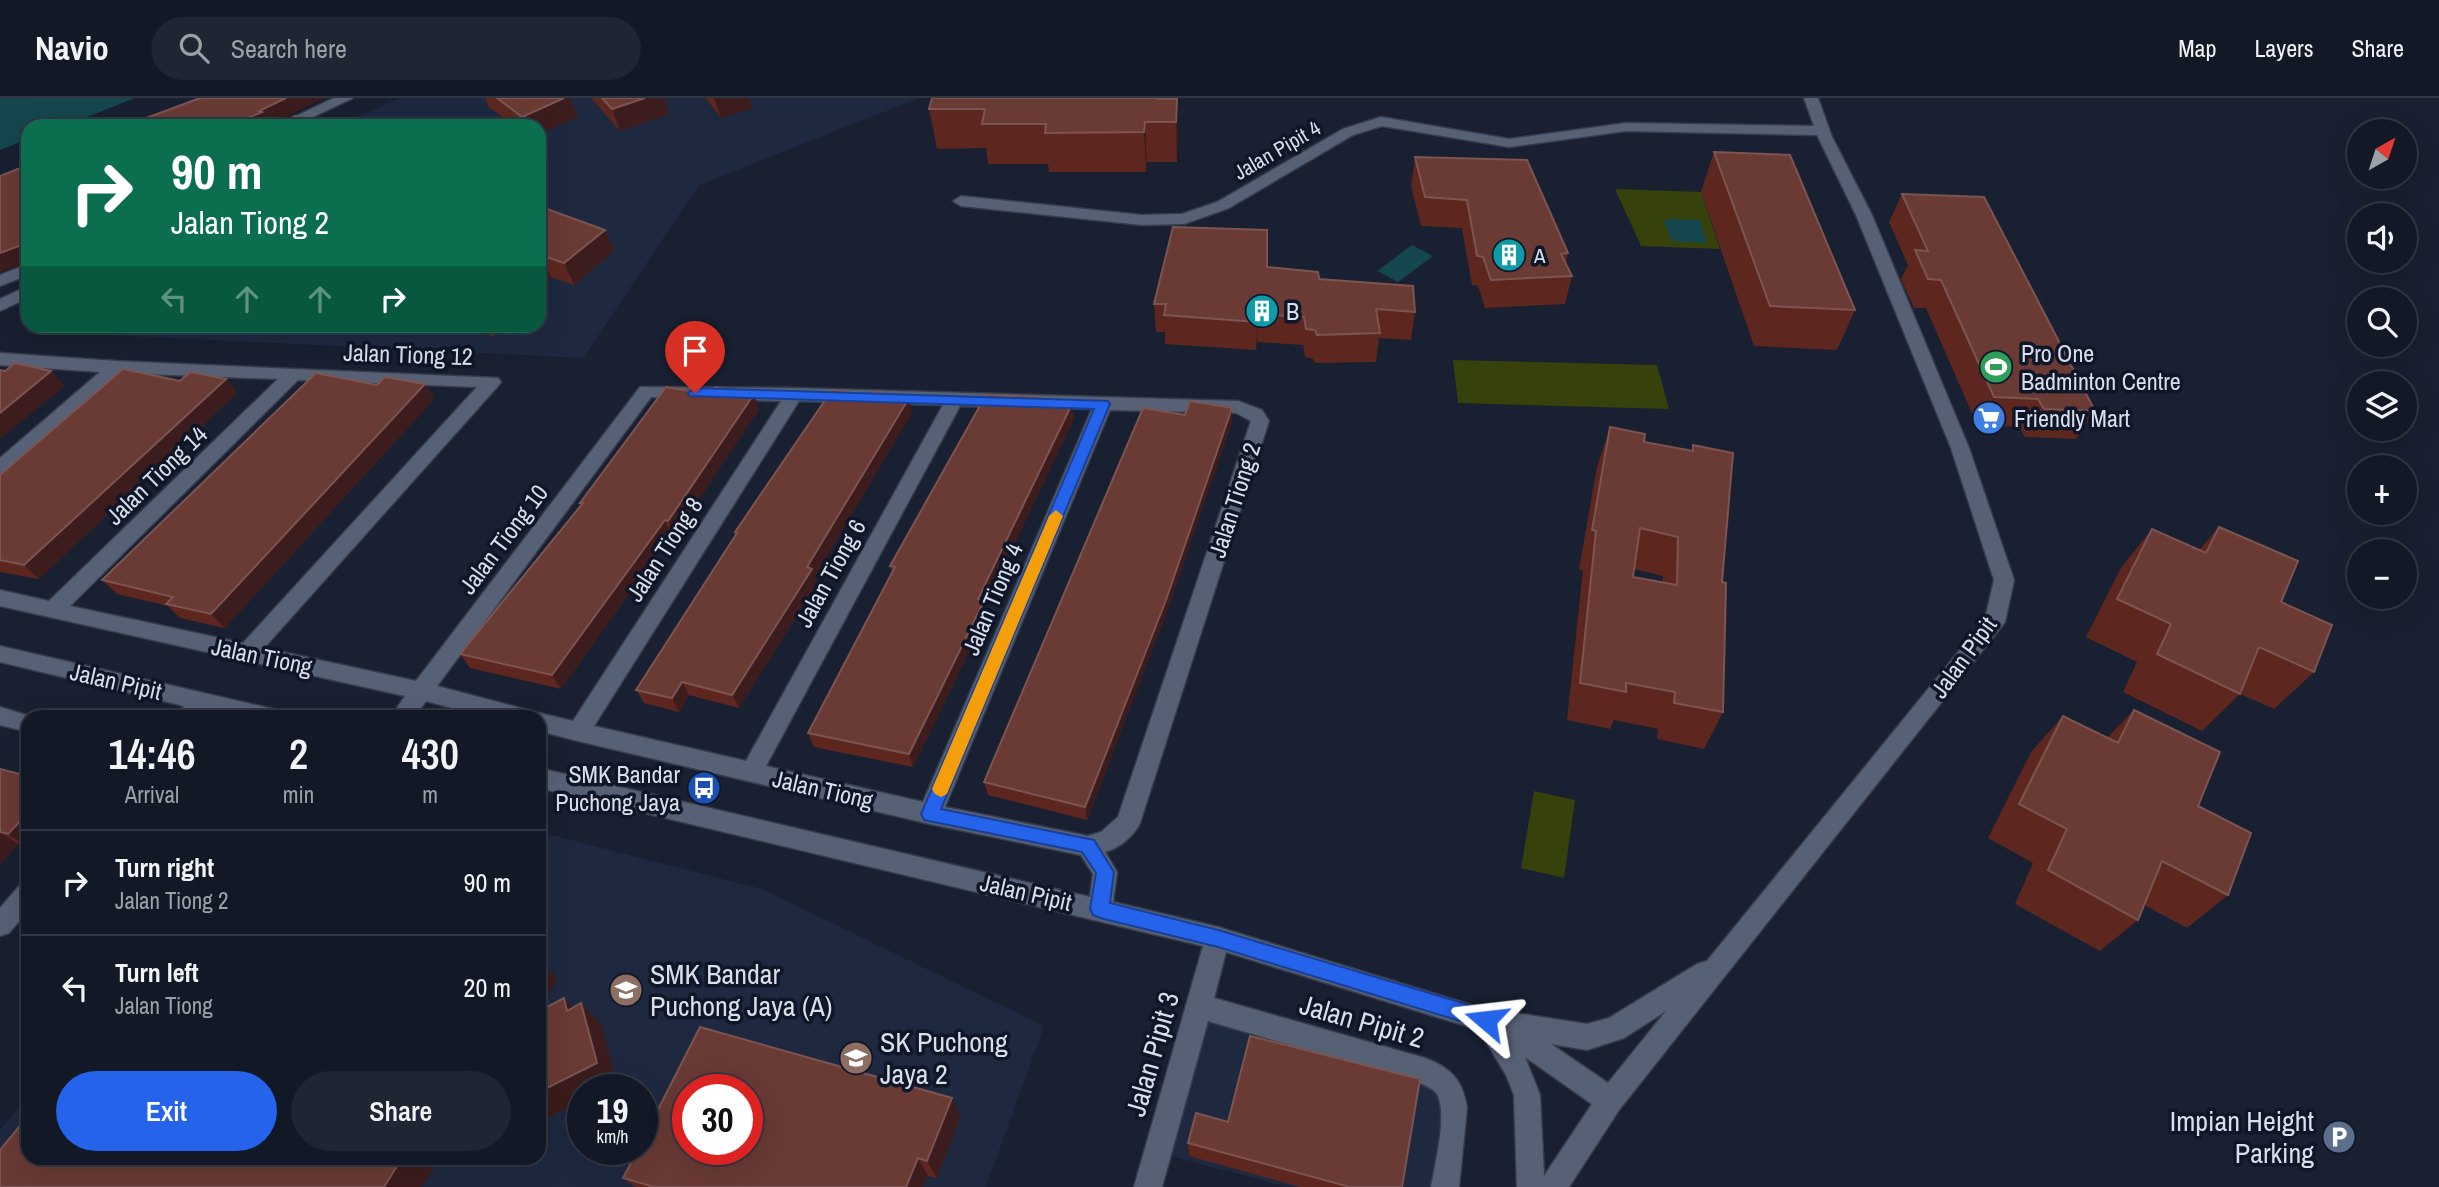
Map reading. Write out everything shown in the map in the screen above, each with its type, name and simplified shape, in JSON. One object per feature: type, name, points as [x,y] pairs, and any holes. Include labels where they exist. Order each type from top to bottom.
[{"type":"street","points":[[298,119],[346,98]]},
{"type":"street","name":"Jalan Pipit","points":[[1553,1187],[1610,1101],[1995,622],[2004,580],[1940,395],[1864,215],[1822,131],[1811,98]]},
{"type":"street","name":"Jalan Pipit 4","points":[[961,201],[1142,220],[1184,219],[1223,205],[1348,132],[1381,121],[1509,143],[1626,127],[1822,131]]},
{"type":"street","points":[[0,281],[21,272]]},
{"type":"street","points":[[0,306],[21,295]]},
{"type":"street","name":"Jalan Tiong 12","points":[[0,359],[117,367],[492,382],[248,652]]},
{"type":"street","points":[[0,468],[117,367]]},
{"type":"street","name":"Jalan Tiong 14","points":[[53,610],[294,374]]},
{"type":"street","name":"Jalan Tiong 2","points":[[646,391],[1238,407],[1256,414],[1260,421],[1128,824],[1098,844]]},
{"type":"street","name":"Jalan Tiong 10","points":[[407,710],[646,391]]},
{"type":"street","name":"Jalan Tiong 8","points":[[578,732],[794,394]]},
{"type":"street","name":"Jalan Tiong 6","points":[[751,773],[955,399]]},
{"type":"street","name":"Jalan Tiong 4","points":[[930,814],[1103,404]]},
{"type":"street","name":"Jalan Tiong","points":[[0,598],[422,691],[494,710]]},
{"type":"street","name":"Jalan Pipit","points":[[0,654],[240,710]]},
{"type":"street","points":[[194,710],[202,701]]},
{"type":"street","points":[[0,716],[21,721]]},
{"type":"street","name":"Jalan Tiong","points":[[546,724],[930,814],[1098,844]]},
{"type":"street","name":"Jalan Pipit","points":[[546,780],[1218,939],[1486,1020],[1551,1058],[1610,1101]]},
{"type":"street","points":[[1098,844],[1105,872],[1100,909]]},
{"type":"street","points":[[0,925],[21,902]]},
{"type":"street","name":"Jalan Pipit 3","points":[[1148,1187],[1218,939]]},
{"type":"street","points":[[1486,1020],[1568,1036],[1587,1037],[1615,1029],[1721,963]]},
{"type":"street","name":"Jalan Pipit 2","points":[[1198,1006],[1425,1071],[1440,1079],[1449,1088],[1454,1107],[1445,1187]]},
{"type":"street","points":[[1486,1020],[1517,1068],[1527,1095],[1531,1187]]},
{"type":"shaded area","points":[[0,98],[135,98],[82,119],[21,119],[21,142],[0,150]]},
{"type":"shaded area","points":[[401,98],[919,98],[699,185],[583,358],[67,333],[546,333],[546,119],[353,119]]},
{"type":"shaded area","points":[[1667,219],[1700,220],[1707,243],[1672,241],[1664,222]]},
{"type":"shaded area","points":[[1412,245],[1433,256],[1398,282],[1377,271]]},
{"type":"shaded area","points":[[546,834],[762,889],[1044,1026],[986,1187],[0,1187],[0,1130],[21,1104],[21,1165],[546,1165]]},
{"type":"shaded area","points":[[1208,1022],[1424,1083],[1436,1090],[1442,1105],[1432,1187],[1287,1187],[1167,1155]]},
{"type":"green space","points":[[1615,189],[1701,192],[1720,249],[1641,246]]},
{"type":"green space","points":[[1453,360],[1657,365],[1669,409],[1458,403]]},
{"type":"green space","points":[[1534,791],[1575,800],[1564,878],[1521,868]]},
{"type":"building","points":[[200,98],[286,98],[245,119],[144,119]]},
{"type":"building","points":[[497,98],[564,98],[522,117]]},
{"type":"building","points":[[602,98],[645,98],[612,109]]},
{"type":"building","points":[[932,98],[1177,99],[1176,122],[1145,122],[1144,132],[1045,133],[1046,124],[982,124],[985,109],[929,109]]},
{"type":"building","points":[[1714,152],[1790,155],[1855,310],[1770,306]]},
{"type":"building","points":[[1415,157],[1527,160],[1568,253],[1561,254],[1572,276],[1491,280],[1483,257],[1477,256],[1467,200],[1425,197]]},
{"type":"building","points":[[21,168],[21,245],[0,253],[0,176]]},
{"type":"building","points":[[1902,194],[1984,197],[2095,411],[2044,409],[2038,399],[1994,397],[1941,280],[1928,279],[1915,250],[1928,251]]},
{"type":"building","points":[[546,210],[605,230],[564,263],[546,257]]},
{"type":"building","points":[[1173,227],[1267,230],[1267,267],[1318,272],[1319,279],[1413,286],[1415,312],[1376,309],[1380,333],[1317,335],[1315,330],[1306,329],[1304,317],[1258,314],[1257,322],[1164,315],[1166,304],[1154,304]]},
{"type":"building","points":[[15,363],[51,371],[0,413],[0,370],[5,371]]},
{"type":"building","points":[[123,369],[180,381],[190,372],[226,379],[24,565],[0,560],[0,475]]},
{"type":"building","points":[[316,373],[377,385],[385,377],[425,384],[211,614],[166,604],[173,597],[102,580]]},
{"type":"building","points":[[666,387],[710,395],[715,387],[754,394],[668,521],[665,520],[552,675],[460,654],[583,503],[580,503]]},
{"type":"building","points":[[832,390],[873,396],[875,392],[909,398],[807,567],[812,569],[732,695],[682,682],[672,698],[636,690],[737,533],[735,532]]},
{"type":"building","points":[[986,395],[1033,397],[1072,404],[978,599],[984,601],[909,754],[808,733],[895,567],[890,566]]},
{"type":"building","points":[[1190,401],[1232,408],[1166,600],[1085,807],[984,782],[1143,408],[1185,415]]},
{"type":"building","points":[[1610,427],[1645,434],[1644,442],[1693,451],[1693,445],[1733,453],[1722,582],[1726,583],[1723,712],[1674,703],[1675,692],[1626,683],[1626,692],[1580,683],[1596,531],[1592,530]],"holes":[[[1640,528],[1678,537],[1677,585],[1633,577]]]},
{"type":"building","points":[[2219,527],[2298,561],[2281,602],[2332,625],[2314,672],[2259,647],[2240,694],[2157,654],[2171,624],[2117,599],[2152,529],[2206,553]]},
{"type":"building","points":[[2134,710],[2220,752],[2198,806],[2251,833],[2228,895],[2162,861],[2138,920],[2048,870],[2067,829],[2019,804],[2063,716],[2118,743]]},
{"type":"building","points":[[0,769],[21,774],[21,820],[8,834],[0,832]]},
{"type":"building","points":[[564,998],[567,1011],[581,1003],[597,1063],[575,1074],[567,1074],[567,1078],[546,1088],[546,1007]]},
{"type":"building","points":[[700,1027],[952,1098],[927,1161],[918,1158],[906,1187],[654,1187],[623,1178],[630,1165],[658,1165],[658,1110],[672,1082],[672,1165],[763,1165],[763,1074],[676,1074]]},
{"type":"building","points":[[1250,1036],[1420,1079],[1402,1187],[1350,1187],[1188,1143],[1196,1113],[1228,1122]]},
{"type":"building","points":[[21,1124],[21,1165],[398,1165],[384,1187],[0,1187],[0,1150]]},
{"type":"slow traffic","points":[[941,789],[1056,516]]},
{"type":"place","name":"A","points":[[1509,255]]},
{"type":"place","name":"B","points":[[1262,311]]},
{"type":"place","name":"Pro One Badminton Centre","points":[[1996,367]]},
{"type":"place","name":"Friendly Mart","points":[[1989,418]]},
{"type":"place","name":"SMK Bandar Puchong Jaya","points":[[704,788]]},
{"type":"place","name":"SMK Bandar Puchong Jaya (A)","points":[[626,990]]},
{"type":"place","name":"SK Puchong Jaya 2","points":[[856,1058]]},
{"type":"place","name":"Impian Height Parking","points":[[2339,1137]]},
{"type":"route","points":[[695,393],[1103,404],[930,814],[1088,846],[1105,872],[1100,909],[1218,939],[1486,1020]]}]
